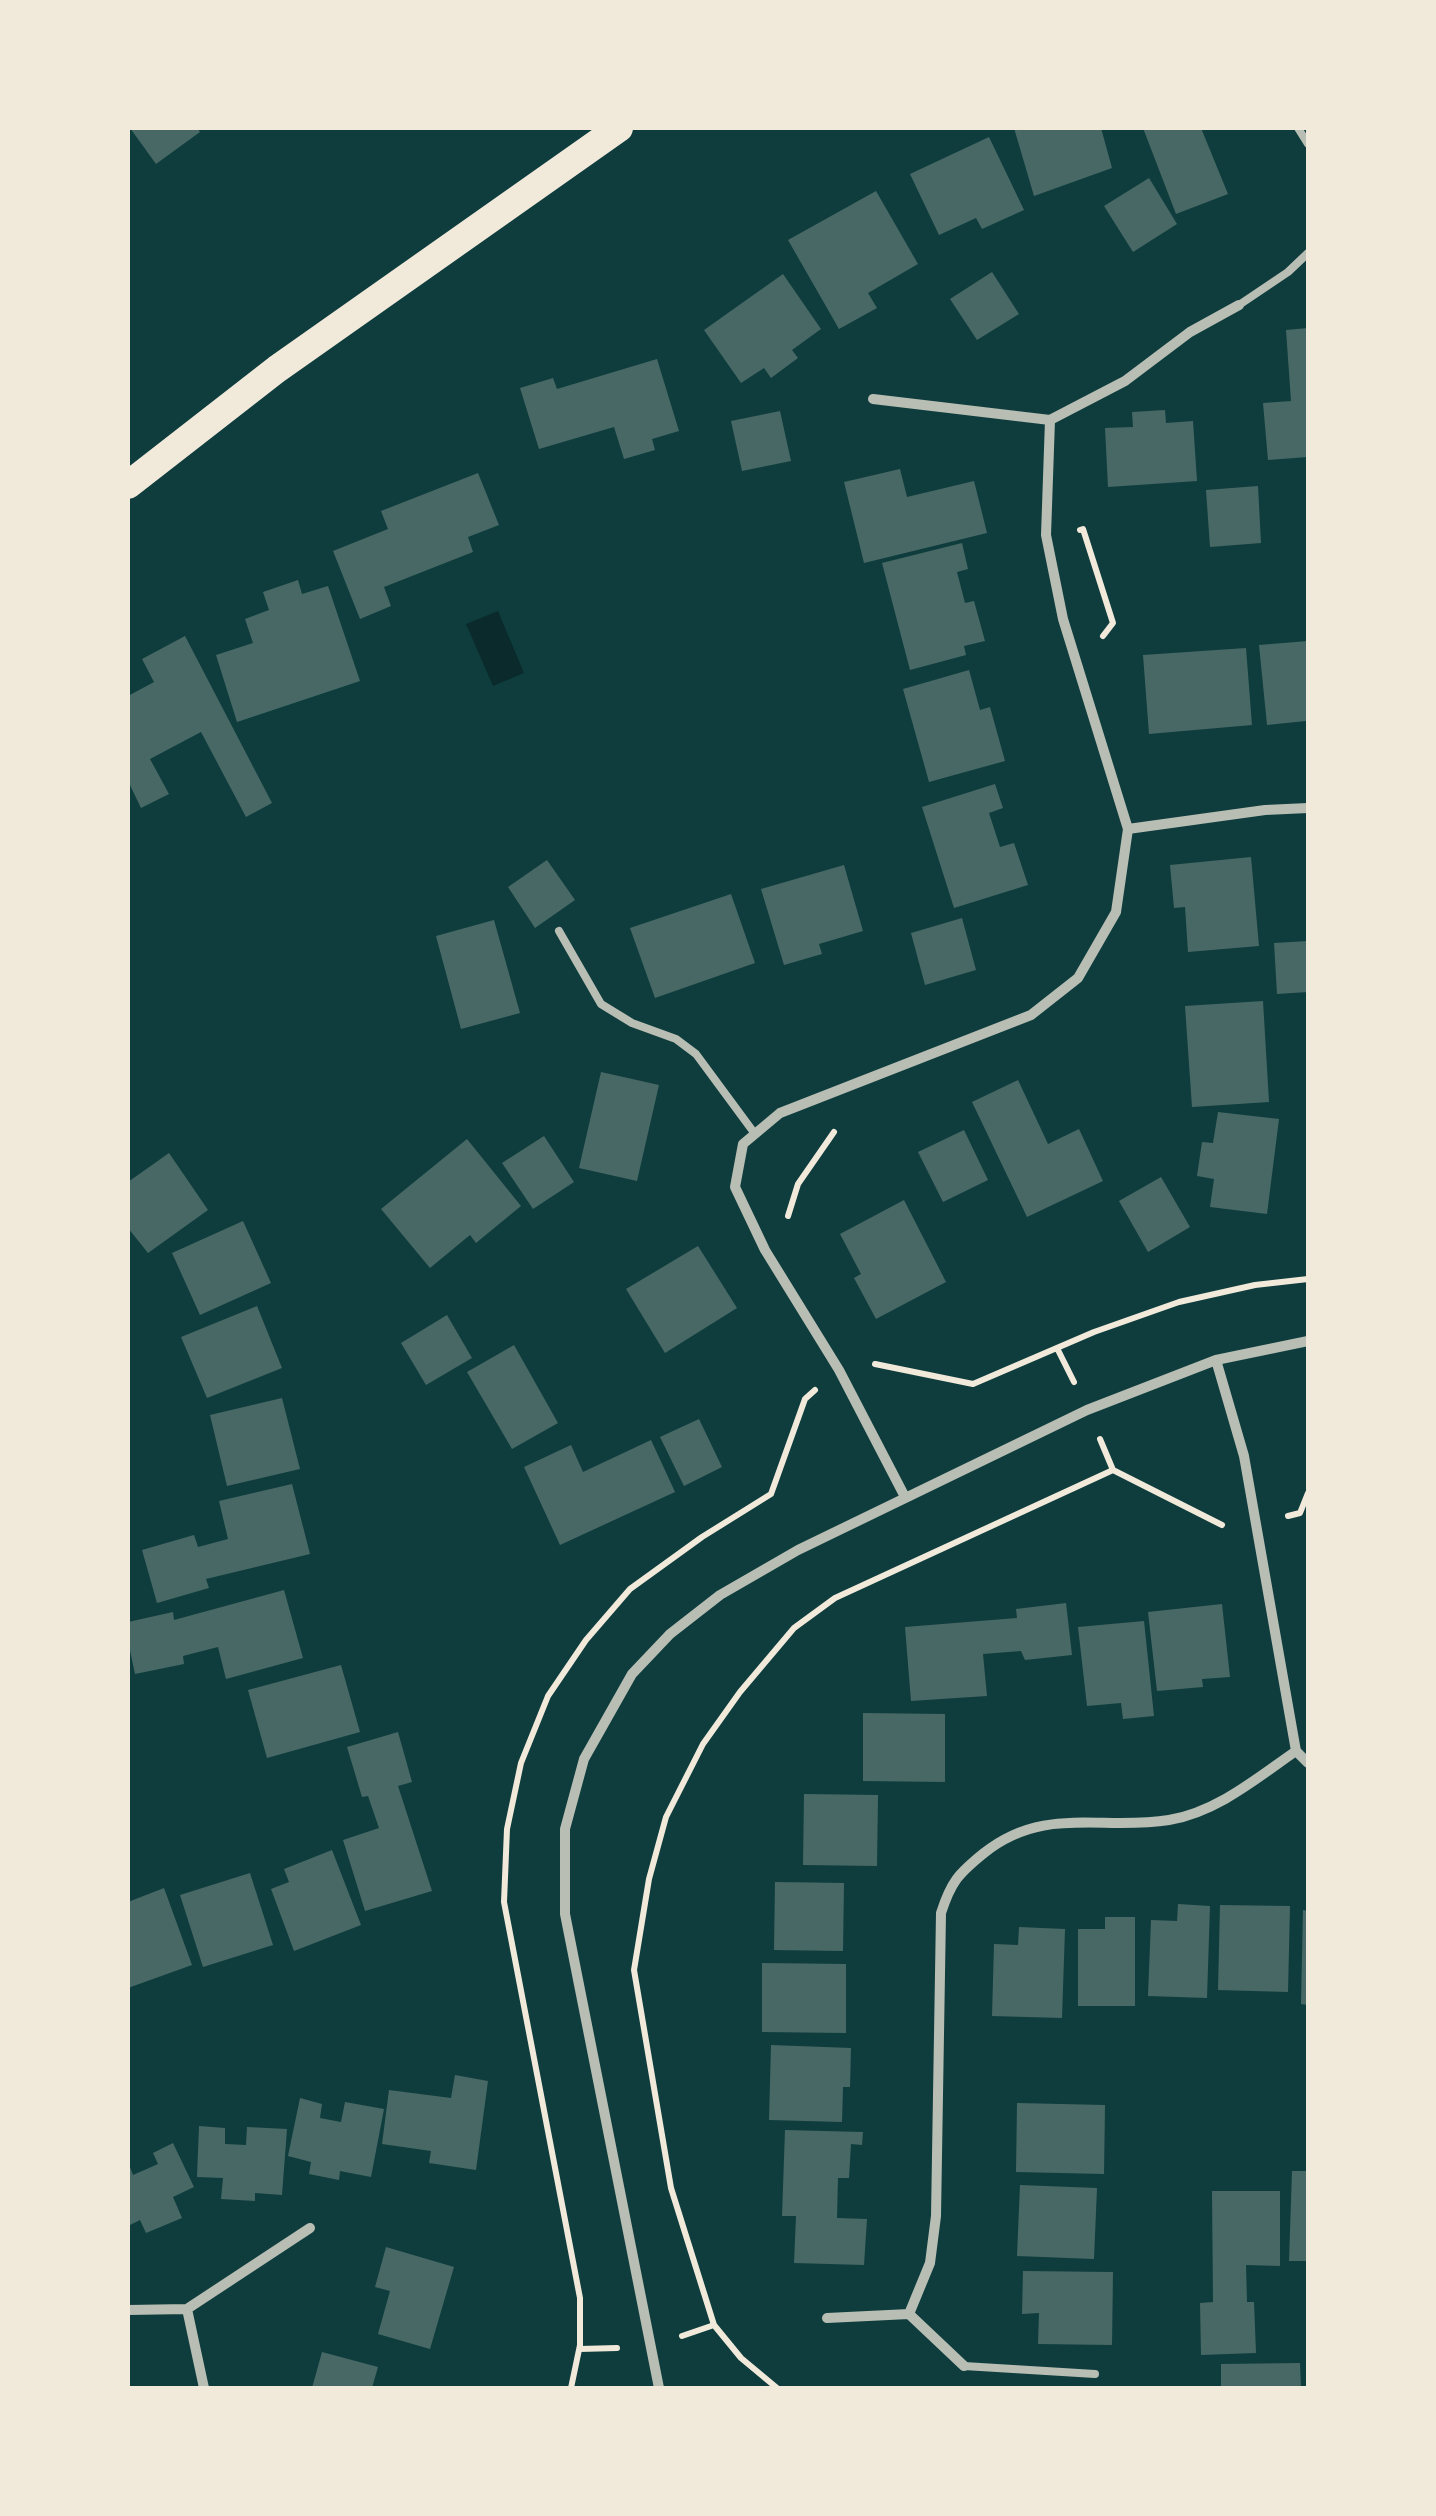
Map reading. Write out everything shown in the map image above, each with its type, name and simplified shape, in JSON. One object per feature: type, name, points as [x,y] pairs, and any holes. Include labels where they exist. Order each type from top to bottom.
[{"type":"highway","points":[[128,486],[278,370],[619,128]]},
{"type":"street","points":[[873,399],[1050,420],[1125,381],[1190,332],[1239,305]]},
{"type":"street","points":[[905,1497],[839,1370],[765,1250],[735,1187],[744,1144],[780,1113],[1031,1015],[1078,978],[1116,912],[1128,829],[1063,619],[1046,535],[1050,420]]},
{"type":"street","points":[[1128,829],[1308,808]]},
{"type":"street","points":[[659,2388],[564,1914],[564,1829],[579,1776],[584,1759],[632,1674],[670,1634],[720,1595],[798,1550],[905,1497],[1087,1410],[1216,1360],[1308,1341]]},
{"type":"street","points":[[1216,1360],[1244,1456],[1296,1751],[1308,1763]]},
{"type":"street","points":[[910,2314],[930,2263],[936,2216],[941,1914],[950,1884],[1002,1839],[1026,1827],[1169,1820],[1218,1804],[1296,1751]]},
{"type":"street","points":[[128,2310],[186,2309],[310,2228]]},
{"type":"street","points":[[186,2309],[204,2388]]},
{"type":"street","points":[[828,2318],[910,2314],[964,2366]]},
{"type":"lane","points":[[1298,128],[1308,144]]},
{"type":"lane","points":[[1239,305],[1288,272],[1308,253]]},
{"type":"lane","points":[[558,931],[601,1004],[632,1023],[676,1039],[696,1054],[755,1134]]},
{"type":"lane","points":[[964,2366],[1095,2374]]},
{"type":"path","points":[[765,1250],[784,1227],[798,1184],[828,1136],[846,1122],[832,1092]]},
{"type":"path","points":[[571,2388],[580,2346],[580,2298],[504,1902],[507,1829],[521,1764],[548,1696],[586,1640],[630,1589],[771,1494],[805,1399],[839,1370],[874,1364],[973,1384],[1094,1332],[1179,1302],[1255,1285],[1308,1279]]},
{"type":"path","points":[[777,2388],[741,2358],[714,2324],[671,2188],[634,1970],[649,1879],[666,1818],[703,1744],[794,1628],[836,1598],[1113,1470],[1228,1528],[1256,1523]]},
{"type":"water","points":[[498,611],[524,673],[493,686],[466,624]]},
{"type":"building","points":[[130,128],[197,128],[200,132],[156,164]]},
{"type":"building","points":[[1014,128],[1101,128],[1112,168],[1034,196]]},
{"type":"building","points":[[1143,128],[1201,128],[1228,194],[1176,214]]},
{"type":"building","points":[[989,137],[1024,210],[982,229],[976,218],[939,235],[910,174]]},
{"type":"building","points":[[1149,178],[1177,224],[1133,252],[1104,206]]},
{"type":"building","points":[[876,191],[918,264],[868,293],[877,308],[839,329],[788,240]]},
{"type":"building","points":[[992,272],[1019,314],[977,340],[950,299]]},
{"type":"building","points":[[783,274],[821,329],[792,350],[798,358],[771,378],[764,368],[741,383],[704,330]]},
{"type":"building","points":[[1308,328],[1308,457],[1268,460],[1263,403],[1291,401],[1286,330]]},
{"type":"building","points":[[657,359],[679,431],[652,439],[655,450],[624,459],[614,427],[539,449],[520,388],[553,378],[557,389]]},
{"type":"building","points":[[1165,410],[1166,423],[1193,421],[1197,481],[1108,487],[1105,428],[1133,427],[1132,412]]},
{"type":"building","points":[[780,411],[791,461],[742,471],[731,421]]},
{"type":"building","points":[[900,469],[907,497],[974,481],[987,533],[864,563],[844,482]]},
{"type":"building","points":[[478,473],[499,525],[468,537],[473,552],[384,587],[391,606],[360,619],[333,551],[388,529],[381,511]]},
{"type":"building","points":[[1258,486],[1261,543],[1210,547],[1206,490]]},
{"type":"building","points":[[962,543],[968,569],[957,572],[965,603],[974,601],[985,641],[964,646],[966,655],[910,670],[882,563]]},
{"type":"building","points":[[298,580],[302,594],[328,586],[360,681],[237,722],[216,655],[253,643],[245,619],[269,610],[263,592]]},
{"type":"building","points":[[185,636],[272,803],[246,817],[201,732],[150,759],[169,794],[141,808],[128,781],[128,696],[154,682],[142,659]]},
{"type":"building","points":[[1308,641],[1306,721],[1267,725],[1259,645]]},
{"type":"building","points":[[1246,648],[1252,725],[1149,734],[1143,655]]},
{"type":"building","points":[[969,670],[980,710],[990,707],[1005,761],[929,782],[903,689]]},
{"type":"building","points":[[995,784],[1003,808],[989,813],[1000,847],[1014,843],[1028,885],[954,908],[922,807]]},
{"type":"building","points":[[1251,857],[1259,946],[1188,952],[1185,907],[1174,908],[1170,865]]},
{"type":"building","points":[[547,860],[575,900],[535,928],[508,887]]},
{"type":"building","points":[[844,865],[863,931],[819,944],[822,954],[784,965],[761,889]]},
{"type":"building","points":[[731,894],[755,963],[655,998],[630,928]]},
{"type":"building","points":[[962,918],[976,970],[925,985],[911,933]]},
{"type":"building","points":[[494,920],[520,1013],[461,1029],[436,936]]},
{"type":"building","points":[[1308,941],[1308,992],[1277,994],[1274,943]]},
{"type":"building","points":[[1263,1001],[1269,1102],[1192,1107],[1185,1006]]},
{"type":"building","points":[[601,1072],[659,1085],[637,1181],[579,1168]]},
{"type":"building","points":[[1018,1080],[1048,1144],[1079,1129],[1103,1181],[1027,1217],[972,1102]]},
{"type":"building","points":[[1218,1112],[1279,1119],[1267,1214],[1210,1207],[1214,1179],[1197,1176],[1202,1142],[1213,1143]]},
{"type":"building","points":[[964,1130],[988,1180],[943,1202],[918,1152]]},
{"type":"building","points":[[544,1136],[574,1182],[533,1209],[502,1163]]},
{"type":"building","points":[[467,1139],[521,1206],[476,1243],[470,1235],[430,1268],[381,1209]]},
{"type":"building","points":[[169,1153],[208,1210],[148,1253],[128,1228],[128,1182]]},
{"type":"building","points":[[1161,1177],[1190,1227],[1148,1252],[1119,1201]]},
{"type":"building","points":[[904,1200],[946,1282],[876,1319],[854,1278],[861,1274],[840,1234]]},
{"type":"building","points":[[243,1221],[271,1283],[200,1315],[172,1253]]},
{"type":"building","points":[[698,1246],[737,1308],[665,1353],[626,1289]]},
{"type":"building","points":[[257,1306],[282,1368],[207,1398],[181,1337]]},
{"type":"building","points":[[447,1315],[472,1358],[426,1385],[401,1343]]},
{"type":"building","points":[[514,1345],[558,1423],[512,1449],[467,1372]]},
{"type":"building","points":[[282,1398],[300,1469],[227,1486],[210,1415]]},
{"type":"building","points":[[699,1419],[722,1467],[684,1486],[660,1437]]},
{"type":"building","points":[[651,1440],[675,1492],[560,1545],[524,1467],[571,1445],[583,1472]]},
{"type":"building","points":[[292,1484],[310,1554],[206,1579],[209,1588],[157,1603],[142,1550],[194,1535],[198,1547],[228,1539],[219,1501]]},
{"type":"building","points":[[284,1590],[303,1658],[226,1679],[218,1647],[183,1656],[184,1664],[135,1674],[128,1622],[173,1612],[174,1620]]},
{"type":"building","points":[[1066,1603],[1072,1655],[1025,1660],[1021,1651],[983,1654],[987,1696],[911,1701],[905,1627],[1017,1618],[1016,1609]]},
{"type":"building","points":[[1222,1604],[1230,1677],[1202,1679],[1203,1687],[1157,1691],[1148,1612]]},
{"type":"building","points":[[1144,1621],[1154,1716],[1123,1719],[1121,1703],[1087,1706],[1078,1627]]},
{"type":"building","points":[[341,1665],[360,1732],[267,1758],[248,1690]]},
{"type":"building","points":[[863,1713],[945,1714],[945,1782],[863,1781]]},
{"type":"building","points":[[398,1732],[412,1782],[398,1786],[432,1891],[365,1911],[343,1840],[379,1828],[368,1796],[362,1797],[347,1747]]},
{"type":"building","points":[[804,1794],[878,1795],[877,1866],[803,1865]]},
{"type":"building","points":[[332,1850],[361,1925],[294,1951],[271,1889],[289,1882],[284,1869]]},
{"type":"building","points":[[250,1873],[273,1945],[203,1967],[180,1895]]},
{"type":"building","points":[[775,1882],[844,1883],[843,1951],[774,1950]]},
{"type":"building","points":[[164,1888],[192,1965],[128,1988],[128,1902]]},
{"type":"building","points":[[1178,1904],[1210,1906],[1207,1998],[1148,1996],[1151,1920],[1177,1921]]},
{"type":"building","points":[[1220,1905],[1290,1906],[1288,1992],[1218,1990]]},
{"type":"building","points":[[1303,1910],[1308,1911],[1308,2005],[1301,2004]]},
{"type":"building","points":[[1105,1917],[1135,1917],[1135,2006],[1078,2006],[1078,1929],[1105,1929]]},
{"type":"building","points":[[1019,1927],[1065,1929],[1062,2018],[992,2016],[994,1944],[1018,1945]]},
{"type":"building","points":[[762,1963],[846,1964],[846,2033],[762,2032]]},
{"type":"building","points":[[771,2045],[851,2048],[850,2087],[843,2087],[842,2122],[769,2120]]},
{"type":"building","points":[[455,2075],[488,2081],[476,2170],[429,2163],[431,2151],[382,2144],[389,2090],[451,2098]]},
{"type":"building","points":[[300,2098],[322,2104],[320,2118],[341,2122],[345,2102],[384,2109],[371,2177],[340,2171],[339,2180],[309,2174],[311,2162],[288,2156]]},
{"type":"building","points":[[1017,2103],[1105,2105],[1104,2174],[1016,2172]]},
{"type":"building","points":[[199,2126],[225,2128],[225,2144],[246,2145],[247,2127],[287,2129],[282,2195],[255,2193],[255,2201],[221,2199],[223,2178],[197,2177]]},
{"type":"building","points":[[785,2130],[863,2132],[862,2145],[851,2144],[849,2178],[838,2178],[837,2218],[867,2219],[864,2265],[794,2263],[796,2216],[782,2216]]},
{"type":"building","points":[[173,2143],[194,2187],[173,2197],[182,2218],[146,2233],[140,2220],[128,2226],[128,2162],[133,2175],[158,2164],[153,2153]]},
{"type":"building","points":[[1292,2171],[1308,2171],[1308,2261],[1289,2261]]},
{"type":"building","points":[[1020,2185],[1097,2188],[1094,2259],[1017,2256]]},
{"type":"building","points":[[1212,2191],[1280,2191],[1280,2266],[1246,2265],[1247,2302],[1254,2302],[1256,2353],[1201,2355],[1200,2303],[1213,2302]]},
{"type":"building","points":[[386,2247],[454,2267],[430,2349],[378,2334],[390,2291],[375,2287]]},
{"type":"building","points":[[1023,2271],[1113,2272],[1112,2345],[1038,2344],[1039,2313],[1022,2314]]},
{"type":"building","points":[[322,2352],[378,2367],[372,2388],[312,2388]]},
{"type":"building","points":[[1300,2363],[1301,2388],[1221,2388],[1221,2364]]}]
